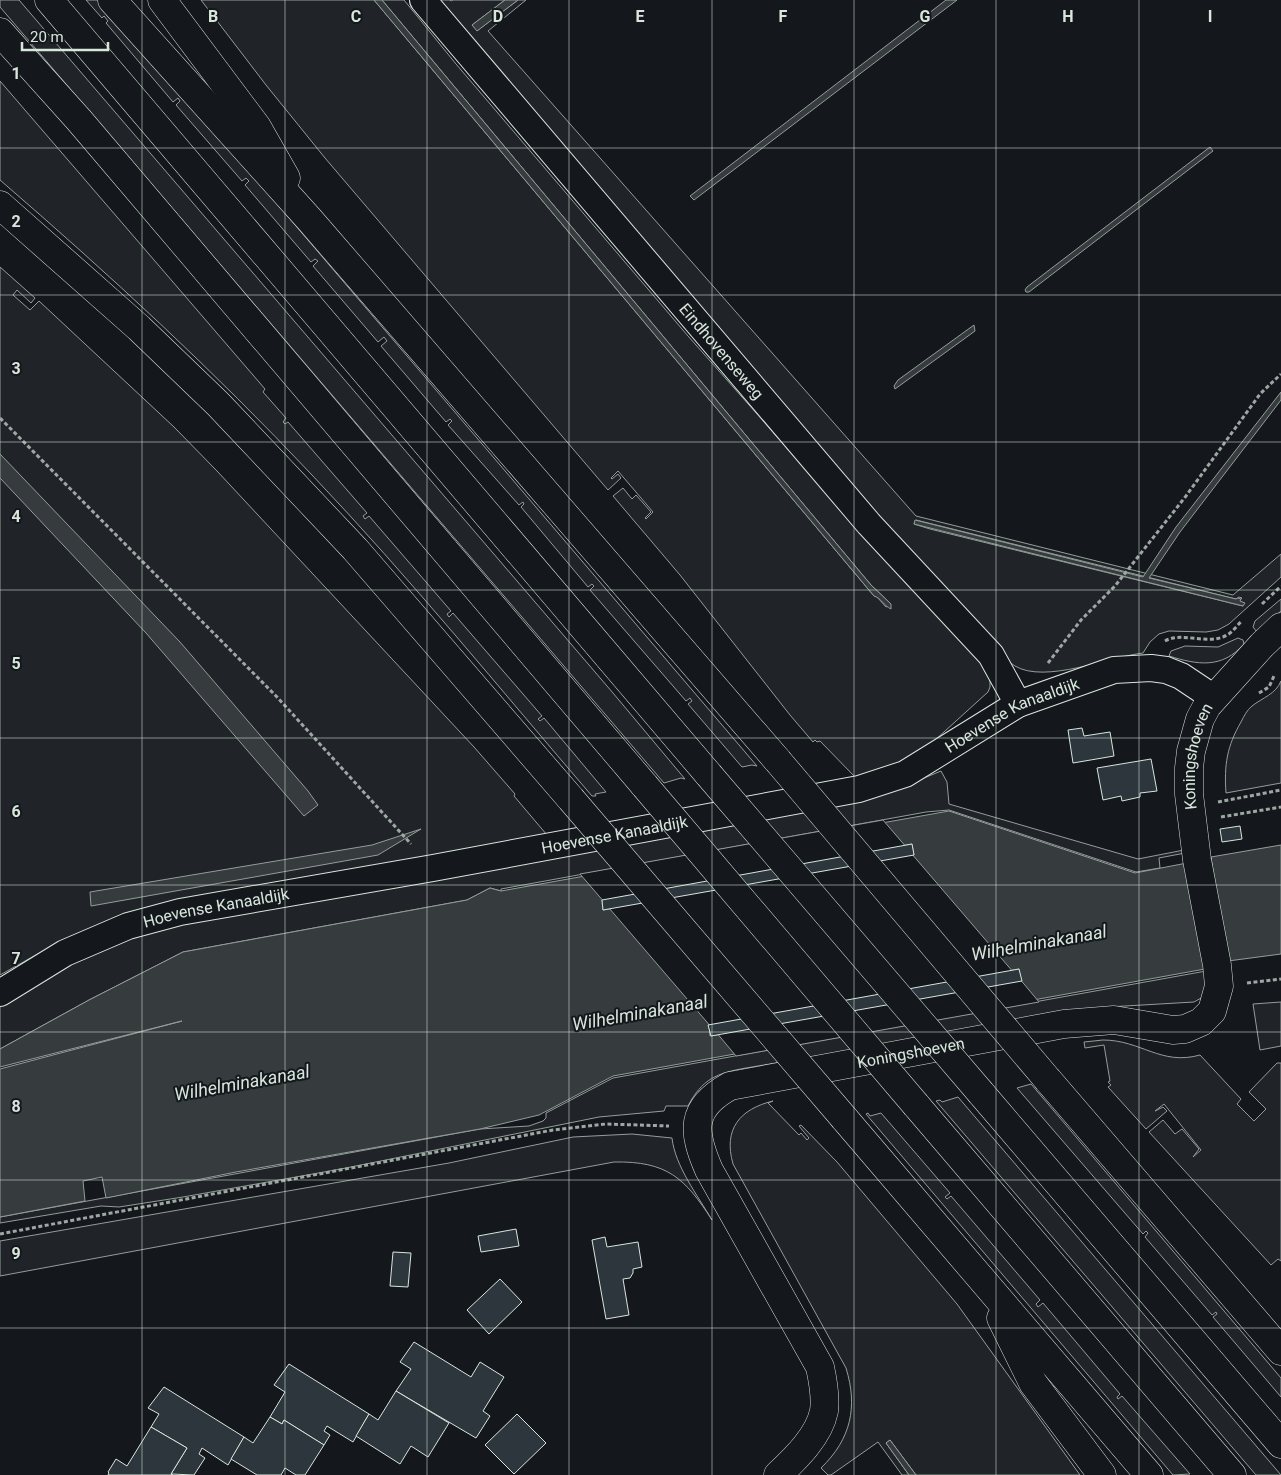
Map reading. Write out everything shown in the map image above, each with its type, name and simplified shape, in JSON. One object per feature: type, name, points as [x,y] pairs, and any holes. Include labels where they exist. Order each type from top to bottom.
[{"type":"main road","points":[[49,0],[1281,1444]]},
{"type":"main road","points":[[112,0],[234,138],[309,219],[778,761],[1281,1351]]},
{"type":"main road","points":[[162,0],[257,128],[309,219]]},
{"type":"main road","points":[[0,32],[79,120],[1232,1475]]},
{"type":"main road","points":[[0,205],[139,328],[218,404],[355,549],[1149,1475]]},
{"type":"main road","name":"Koningshoeven","points":[[697,1127],[702,1110],[716,1094],[730,1086],[755,1080],[1064,1024],[1114,1020],[1173,1030],[1195,1026],[1207,1018],[1215,1004],[1218,986],[1217,965],[1197,860],[1189,768],[1191,751],[1200,719],[1214,698],[1281,627]]},
{"type":"main road","points":[[697,1127],[701,1150],[709,1170],[820,1367],[824,1398],[824,1411],[820,1422],[814,1434],[778,1475]]},
{"type":"main road","points":[[984,1283],[1033,1383],[1102,1475]]},
{"type":"street","name":"Eindhovenseweg","points":[[423,0],[863,517],[991,655],[1018,704]]},
{"type":"street","name":"Hoevense Kanaaldijk","points":[[0,993],[65,953],[128,926],[180,912],[433,868],[859,789],[905,774],[1018,704],[1114,670],[1151,668],[1166,670],[1181,676],[1214,698]]},
{"type":"path","points":[[1081,620],[1115,586],[1209,466],[1260,394],[1281,374]]},
{"type":"path","points":[[0,418],[277,697],[433,868]]},
{"type":"path","points":[[1151,668],[1161,644],[1167,640],[1173,638],[1214,639],[1228,635],[1239,624]]},
{"type":"path","points":[[1218,802],[1281,790]]},
{"type":"path","points":[[1193,822],[1281,807]]},
{"type":"path","points":[[0,1234],[553,1130],[606,1124],[697,1127]]},
{"type":"shaded area","points":[[0,0],[19,0],[685,779],[681,778],[664,783],[0,7]]},
{"type":"shaded area","points":[[86,0],[99,0],[249,171],[757,766],[742,767],[688,704],[692,701],[690,698],[686,701],[590,590],[594,586],[592,584],[588,587],[521,507],[524,504],[523,502],[519,505],[448,425],[452,421],[450,419],[446,422],[381,346],[387,341],[384,337],[378,342],[313,266],[318,261],[315,259],[311,262],[245,185],[249,181],[246,178],[242,181],[176,105],[180,101],[178,98],[173,102],[106,23],[108,21],[104,16],[102,18]]},
{"type":"shaded area","points":[[201,0],[374,0],[874,596],[886,607],[891,604],[871,585],[382,0],[404,0],[456,64],[688,336],[887,561],[963,636],[990,677],[988,692],[934,741],[905,761],[875,774],[51,949],[43,951],[0,975],[0,267],[35,298],[31,303],[17,290],[13,295],[30,310],[39,301],[174,427],[217,471],[474,747],[515,794],[514,796],[547,835],[856,778],[820,741],[817,742],[815,740],[813,742],[680,575],[613,496],[623,488],[632,499],[636,495],[651,512],[646,519],[653,512],[618,471],[611,478],[618,474],[621,478],[608,490],[325,158]]},
{"type":"shaded area","points":[[422,0],[505,0],[472,25],[478,30],[518,0],[526,0],[488,31],[916,516],[1233,595],[1281,554],[1281,577],[1229,624],[1218,630],[1206,632],[1169,631],[1159,634],[1150,642],[1143,653],[1060,671],[1028,671],[1010,663]],"holes":[[[916,520],[1236,599],[1242,598],[1239,601],[1243,606],[914,524]]]},
{"type":"shaded area","points":[[0,81],[265,389],[263,392],[286,418],[283,422],[285,424],[288,422],[367,513],[363,516],[365,519],[369,516],[451,611],[447,614],[449,617],[453,613],[542,716],[538,719],[540,721],[544,718],[606,792],[592,796],[384,554],[275,436],[121,287],[0,180]]},
{"type":"shaded area","points":[[1281,599],[1281,611],[1257,632],[1253,627],[1255,621]]},
{"type":"shaded area","points":[[1238,638],[1243,640],[1244,644],[1227,658],[1218,661],[1200,663],[1169,656],[1171,651],[1185,646],[1218,647]]},
{"type":"shaded area","points":[[1281,681],[1281,783],[1226,793],[1226,773],[1232,739],[1249,709],[1272,693]]},
{"type":"shaded area","points":[[941,771],[947,782],[949,804],[1138,859],[1184,850],[1185,853],[1159,858],[1160,868],[1136,872],[949,810],[926,812],[501,889],[501,891],[490,888],[467,900],[183,952],[89,1000],[0,1049],[0,998],[119,937],[912,783]]},
{"type":"shaded area","points":[[1206,971],[1207,979],[1203,997],[1194,1002],[1108,1007],[746,1068],[727,1072],[711,1079],[699,1089],[688,1106],[666,1106],[664,1111],[599,1117],[341,1169],[183,1197],[119,1207],[101,1206],[0,1223],[0,1217],[480,1129],[529,1126],[543,1121],[546,1118],[546,1113],[613,1078]]},
{"type":"shaded area","points":[[1281,1002],[1281,1046],[1260,1050],[1253,1004]]},
{"type":"shaded area","points":[[1103,1040],[1129,1044],[1174,1057],[1186,1058],[1200,1055],[1241,1099],[1237,1104],[1254,1121],[1266,1109],[1249,1092],[1277,1063],[1281,1063],[1281,1261],[1278,1259],[1271,1265],[1149,1132],[1163,1120],[1175,1134],[1182,1129],[1199,1149],[1193,1157],[1201,1150],[1164,1104],[1155,1111],[1163,1107],[1167,1111],[1146,1129],[1108,1087],[1111,1085],[1108,1082],[1110,1081],[1104,1045],[1085,1048],[1084,1042]]},
{"type":"shaded area","points":[[1031,1084],[1281,1378],[1281,1397],[1213,1317],[1217,1314],[1216,1312],[1212,1315],[1145,1237],[1148,1233],[1146,1231],[1143,1234],[1017,1088]]},
{"type":"shaded area","points":[[958,1097],[1281,1475],[1256,1475],[936,1101],[940,1100],[942,1102]]},
{"type":"shaded area","points":[[773,1101],[768,1103],[799,1135],[801,1133],[807,1140],[809,1138],[799,1126],[801,1125],[837,1162],[957,1304],[1080,1475],[916,1475],[890,1440],[886,1443],[909,1475],[902,1475],[878,1442],[831,1475],[828,1475],[821,1468],[839,1446],[849,1422],[851,1396],[846,1368],[733,1164],[730,1152],[730,1141],[737,1122],[751,1109]]},
{"type":"shaded area","points":[[868,1113],[870,1116],[881,1113],[950,1193],[945,1197],[947,1199],[951,1196],[1040,1300],[1036,1304],[1038,1307],[1043,1303],[1120,1394],[1117,1397],[1118,1399],[1122,1396],[1190,1474],[1173,1475],[866,1114]]},
{"type":"shaded area","points":[[632,1134],[672,1138],[682,1170],[712,1220],[693,1193],[673,1175],[648,1165],[632,1162],[614,1162],[0,1276],[0,1241],[449,1163],[573,1137]]},
{"type":"water","points":[[374,0],[382,0],[871,585],[891,604],[891,609],[874,596]]},
{"type":"water","points":[[505,0],[518,0],[477,31],[472,25]]},
{"type":"water","points":[[946,0],[957,0],[694,200],[690,196]]},
{"type":"water","points":[[1210,147],[1213,151],[1029,292],[1026,292],[1027,287]]},
{"type":"water","points":[[974,325],[975,331],[895,389],[894,386],[898,380]]},
{"type":"water","points":[[1281,392],[1281,400],[1180,532],[1149,578],[1238,598],[1245,603],[1243,606],[914,524],[915,520],[1143,577],[1176,527]]},
{"type":"water","points":[[0,454],[180,642],[318,805],[304,816],[146,633],[0,478]]},
{"type":"water","name":"Wilhelminakanaal","points":[[949,811],[1135,873],[1187,863],[1190,897],[1216,892],[1211,857],[1281,845],[1281,954],[1228,961],[1205,969],[613,1076],[539,1115],[480,1129],[236,1172],[106,1198],[102,1177],[83,1181],[85,1201],[0,1217],[0,1069],[182,1021],[0,1067],[0,1049],[89,1000],[183,952],[467,900],[490,888],[501,891]],"holes":[[[912,844],[914,855],[603,910],[602,900]],[[1019,969],[1021,981],[710,1036],[709,1026]]]},
{"type":"water","points":[[421,829],[378,855],[91,906],[90,892],[372,845]]},
{"type":"water","points":[[890,1440],[916,1475],[909,1475],[886,1443]]},
{"type":"pier","points":[[883,820],[907,848],[605,903],[580,874]]},
{"type":"pier","points":[[911,853],[1014,973],[712,1028],[609,908]]},
{"type":"pier","points":[[1019,978],[1039,1002],[736,1056],[716,1032]]},
{"type":"building","points":[[1082,728],[1084,736],[1110,732],[1114,756],[1073,763],[1068,730]]},
{"type":"building","points":[[1151,759],[1157,791],[1140,793],[1140,797],[1122,801],[1121,796],[1103,800],[1097,768]]},
{"type":"building","points":[[1240,826],[1242,839],[1222,842],[1220,829]]},
{"type":"building","points":[[912,844],[914,855],[603,910],[602,900]]},
{"type":"building","points":[[1019,969],[1022,981],[711,1036],[708,1025]]},
{"type":"building","points":[[516,1229],[519,1246],[481,1252],[478,1236]]},
{"type":"building","points":[[605,1237],[607,1247],[638,1242],[642,1267],[633,1269],[630,1278],[623,1279],[629,1315],[606,1319],[592,1240]]},
{"type":"building","points":[[393,1252],[411,1253],[408,1287],[390,1286]]},
{"type":"building","points":[[500,1279],[522,1302],[489,1334],[467,1310]]},
{"type":"building","points":[[414,1342],[471,1377],[480,1362],[504,1377],[483,1411],[490,1416],[476,1438],[396,1391],[411,1369],[400,1362]]},
{"type":"building","points":[[289,1364],[369,1414],[353,1442],[327,1426],[324,1431],[330,1435],[324,1445],[284,1420],[282,1424],[270,1417],[285,1392],[274,1385]]},
{"type":"building","points":[[164,1387],[244,1437],[228,1465],[202,1448],[199,1454],[205,1458],[194,1475],[171,1474],[187,1448],[151,1427],[159,1414],[148,1408]]},
{"type":"building","points":[[396,1391],[449,1423],[428,1457],[411,1446],[400,1464],[356,1436],[369,1414],[378,1420]]},
{"type":"building","points":[[517,1414],[546,1443],[514,1474],[485,1445]]},
{"type":"building","points":[[270,1417],[282,1424],[284,1420],[324,1445],[305,1475],[296,1475],[285,1468],[281,1475],[257,1475],[231,1459],[244,1437],[253,1443]]},
{"type":"building","points":[[151,1427],[187,1448],[171,1474],[173,1475],[108,1475],[116,1459],[127,1466]]}]
